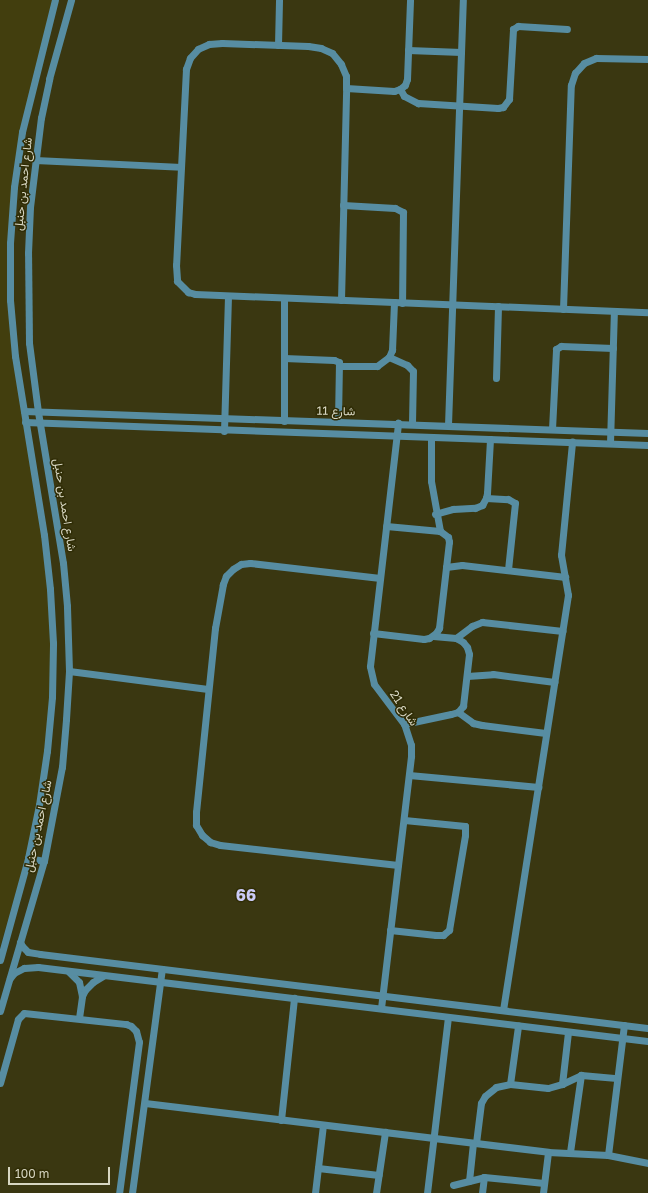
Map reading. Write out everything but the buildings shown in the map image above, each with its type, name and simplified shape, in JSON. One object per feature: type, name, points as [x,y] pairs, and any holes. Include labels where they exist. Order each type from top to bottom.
[{"type":"street","name":"شارع احمد بن حنبل","points":[[0,960],[28,858],[39,805],[47,751],[52,697],[53,643],[50,589],[44,535],[15,356],[10,300],[10,243],[14,187],[22,132],[55,0]]},
{"type":"street","name":"شارع احمد بن حنبل","points":[[0,1011],[44,861],[62,767],[66,719],[68,671],[67,606],[63,563],[38,412],[29,343],[28,285],[30,207],[35,160],[49,79],[71,0]]},
{"type":"street","points":[[278,45],[279,0]]},
{"type":"street","points":[[346,88],[394,91],[405,85],[407,78],[410,0]]},
{"type":"street","points":[[448,425],[463,0]]},
{"type":"street","points":[[400,89],[404,96],[418,103],[498,108],[507,104],[509,99],[512,32],[516,26],[567,29]]},
{"type":"street","points":[[341,300],[346,88],[346,76],[341,64],[332,53],[315,47],[210,44],[198,49],[190,58],[186,69],[175,273],[177,281],[188,292],[195,294],[228,296],[648,312]]},
{"type":"street","points":[[408,50],[461,52]]},
{"type":"street","points":[[563,309],[570,85],[575,73],[584,63],[596,58],[648,58]]},
{"type":"street","points":[[35,160],[181,167]]},
{"type":"street","points":[[344,206],[395,208],[403,212],[402,303]]},
{"type":"street","points":[[224,431],[228,296]]},
{"type":"street","points":[[284,298],[284,420]]},
{"type":"street","points":[[340,366],[377,366],[389,357],[392,350],[394,302]]},
{"type":"street","points":[[496,378],[498,306]]},
{"type":"street","points":[[610,444],[614,311]]},
{"type":"street","points":[[552,429],[556,349],[561,346],[613,348]]},
{"type":"street","points":[[389,357],[407,365],[413,371],[412,424]]},
{"type":"street","points":[[284,358],[334,360],[339,362],[338,422]]},
{"type":"street","name":"شارع 11","points":[[24,411],[648,433]]},
{"type":"street","points":[[66,412],[64,418],[66,424]]},
{"type":"street","name":"شارع 11","points":[[25,422],[224,431],[648,445]]},
{"type":"street","name":"شارع 21","points":[[381,1008],[404,820],[411,745],[404,724],[374,684],[370,666],[398,423]]},
{"type":"street","points":[[431,437],[431,481],[435,514],[440,531]]},
{"type":"street","points":[[435,514],[452,509],[475,508],[482,505],[486,498],[490,439]]},
{"type":"street","points":[[503,1010],[568,595],[561,556],[572,442]]},
{"type":"street","points":[[486,498],[508,499],[515,503],[508,570]]},
{"type":"street","points":[[386,526],[440,531],[448,537],[449,542],[438,628],[433,636]]},
{"type":"street","points":[[380,578],[268,563],[241,564],[226,576],[223,584],[215,628],[196,812],[196,825],[202,835],[210,842],[220,845],[398,865]]},
{"type":"street","points":[[446,567],[462,565],[565,578]]},
{"type":"street","points":[[456,638],[472,626],[482,622],[562,631]]},
{"type":"street","points":[[373,633],[424,639],[433,636],[456,638],[463,642],[470,654],[465,699],[463,706],[458,712],[404,724]]},
{"type":"street","points":[[68,671],[208,689]]},
{"type":"street","points":[[467,676],[493,674],[554,682]]},
{"type":"street","points":[[458,712],[469,720],[482,725],[546,733]]},
{"type":"street","points":[[409,775],[538,787]]},
{"type":"street","points":[[390,930],[436,935],[443,935],[449,930],[465,835],[465,826],[404,820]]},
{"type":"street","points":[[28,858],[44,861]]},
{"type":"street","points":[[0,939],[8,931]]},
{"type":"street","points":[[20,942],[28,952],[40,954],[648,1028]]},
{"type":"street","points":[[38,968],[40,954]]},
{"type":"street","points":[[10,978],[14,973],[24,968],[38,968],[648,1041]]},
{"type":"street","points":[[132,1193],[162,969]]},
{"type":"street","points":[[69,972],[79,982],[82,996],[79,1018]]},
{"type":"street","points":[[82,996],[93,982],[103,975]]},
{"type":"street","points":[[281,1120],[294,998]]},
{"type":"street","points":[[0,1083],[16,1022],[20,1015],[28,1013],[126,1024],[136,1031],[138,1036],[119,1193]]},
{"type":"street","points":[[427,1193],[448,1017]]},
{"type":"street","points":[[608,1155],[624,1025]]},
{"type":"street","points":[[510,1084],[518,1026]]},
{"type":"street","points":[[562,1084],[568,1032]]},
{"type":"street","points":[[469,1181],[481,1103],[485,1096],[496,1087],[510,1084],[548,1088],[562,1084],[581,1075],[617,1078]]},
{"type":"street","points":[[570,1152],[581,1075]]},
{"type":"street","points":[[145,1103],[548,1152],[608,1155],[648,1163]]},
{"type":"street","points":[[315,1193],[324,1125]]},
{"type":"street","points":[[376,1193],[386,1132]]},
{"type":"street","points":[[543,1193],[548,1152]]},
{"type":"street","points":[[318,1168],[379,1175]]},
{"type":"street","points":[[453,1185],[484,1177],[544,1183]]},
{"type":"street","points":[[482,1193],[484,1177]]},
{"type":"shaded area","points":[[0,0],[54,0],[25,132],[17,187],[13,243],[14,300],[18,356],[56,643],[41,806],[0,947]]},
{"type":"district","name":"66","points":[[246,895]]}]
